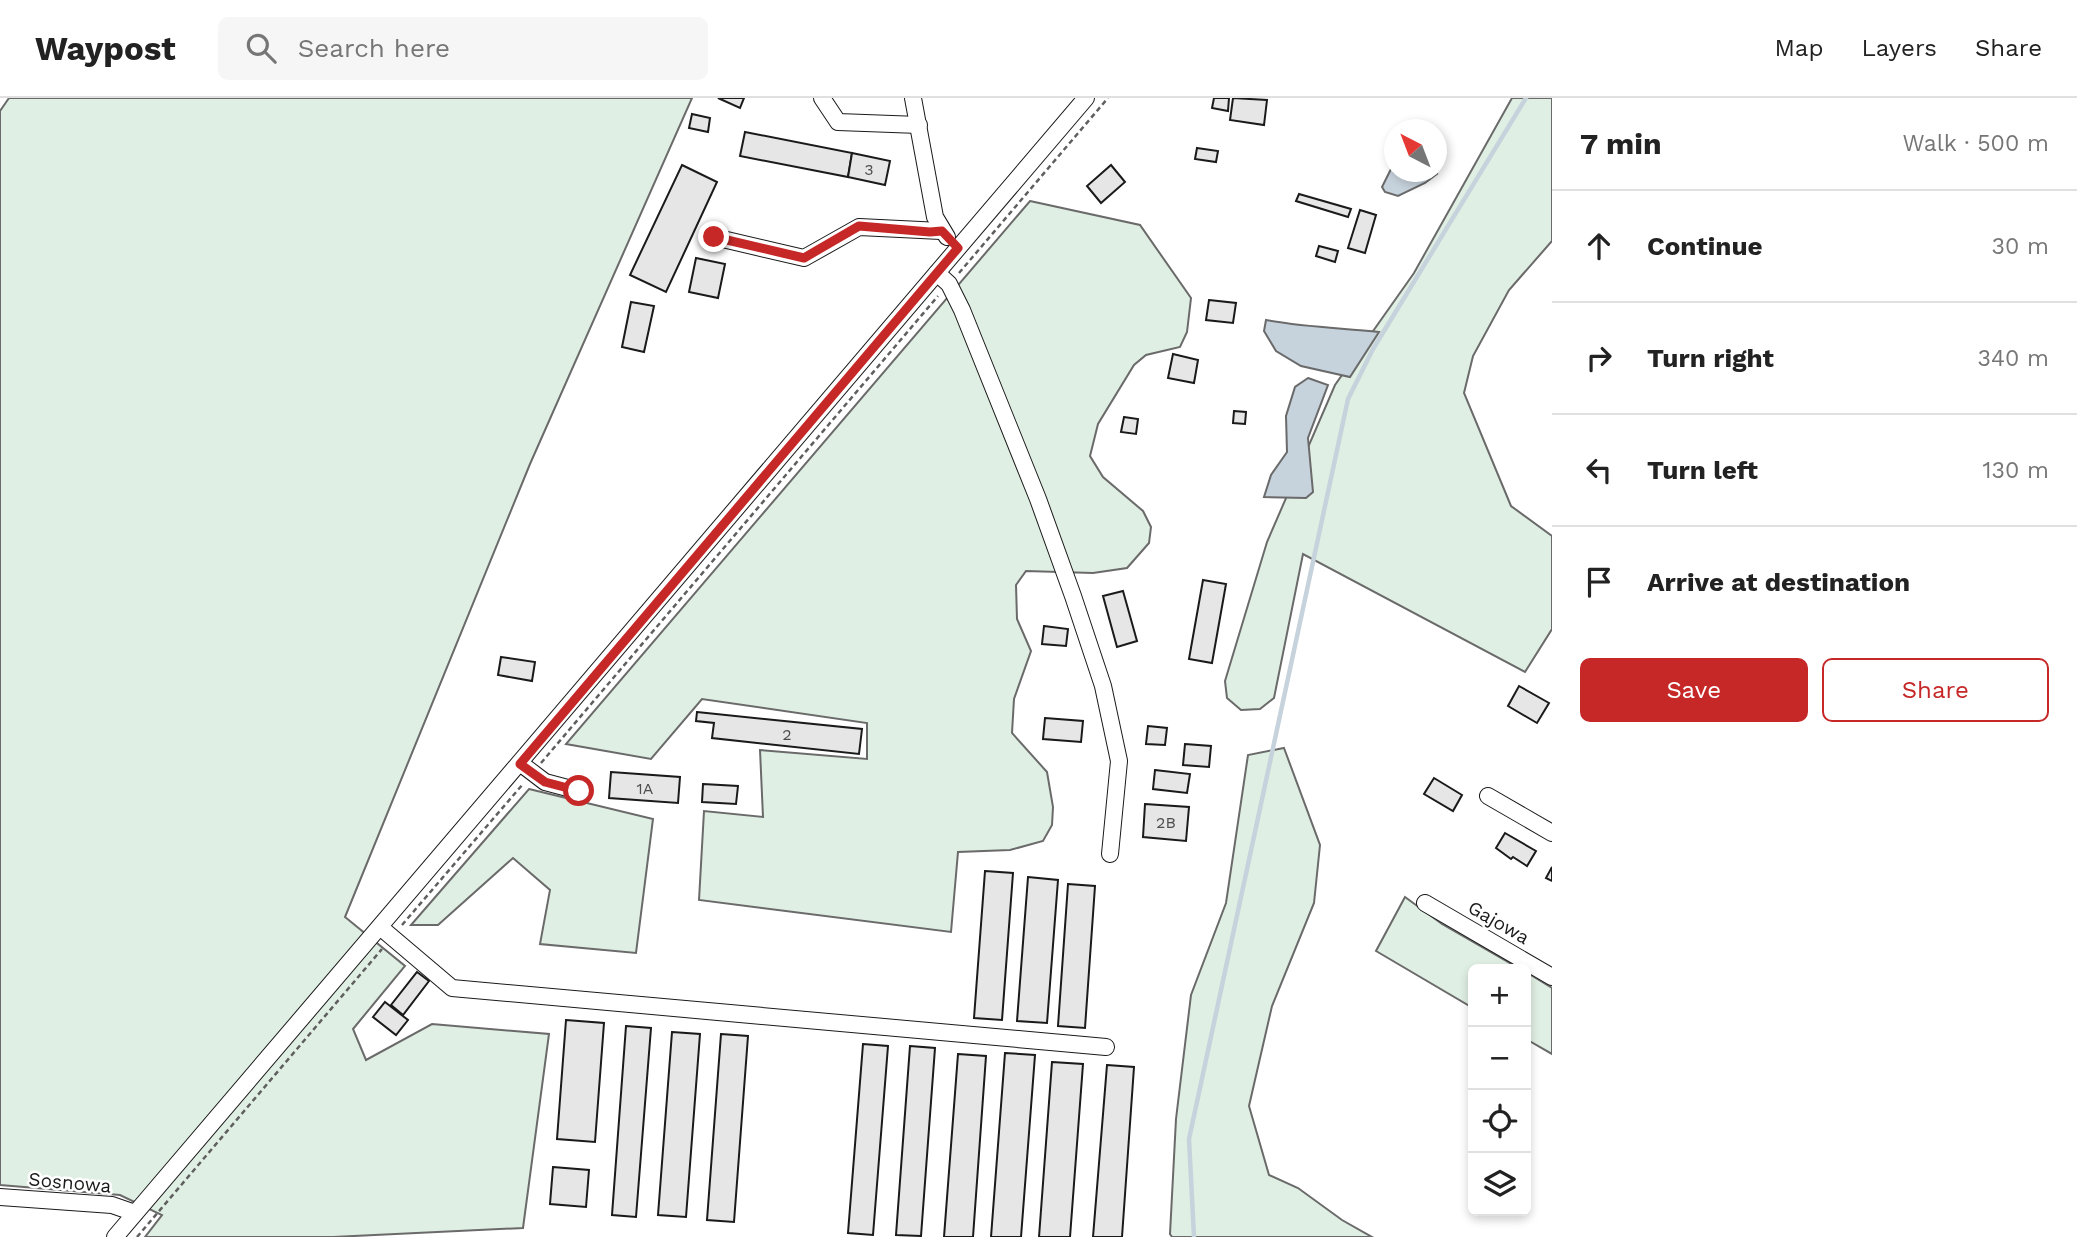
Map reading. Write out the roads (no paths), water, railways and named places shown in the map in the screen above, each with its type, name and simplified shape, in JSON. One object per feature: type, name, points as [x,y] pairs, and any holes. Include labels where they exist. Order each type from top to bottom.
[{"type":"street","points":[[822,98],[838,122],[919,125]]},
{"type":"street","points":[[913,98],[935,217],[942,231],[958,248]]},
{"type":"street","points":[[120,1235],[135,1213],[520,764],[942,284],[958,248],[1086,98]]},
{"type":"street","points":[[714,237],[804,258],[859,226],[942,231]]},
{"type":"street","points":[[942,284],[962,310],[1038,499],[1103,686],[1119,761],[1110,854]]},
{"type":"street","points":[[520,764],[545,782],[579,791]]},
{"type":"street","points":[[1488,796],[1552,833]]},
{"type":"street","name":"Gajowa","points":[[1425,903],[1552,977]]},
{"type":"street","points":[[380,928],[453,988],[1106,1047]]},
{"type":"street","name":"Sosnowa","points":[[0,1196],[112,1205],[135,1213]]},
{"type":"waterway","points":[[1194,1237],[1189,1139],[1348,399],[1373,349],[1526,98]]}]
